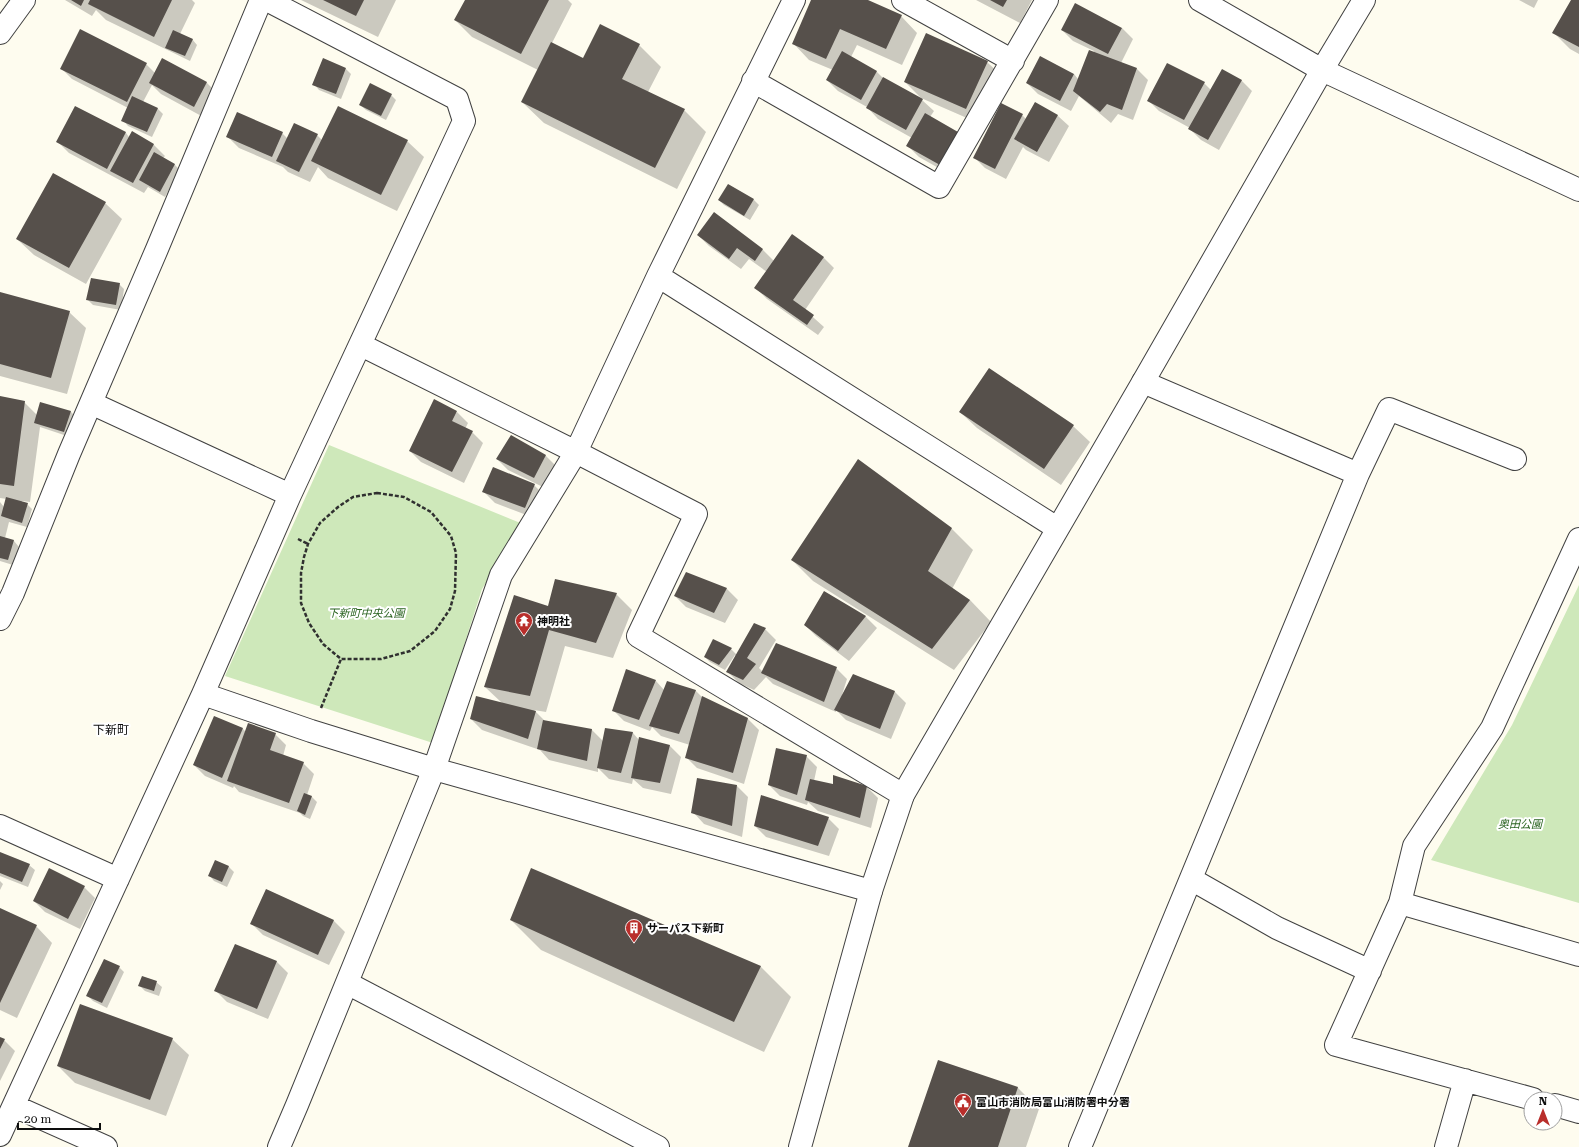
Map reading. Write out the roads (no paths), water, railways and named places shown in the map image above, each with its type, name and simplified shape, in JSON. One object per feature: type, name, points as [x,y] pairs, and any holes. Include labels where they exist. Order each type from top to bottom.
[{"type":"street","points":[[0,33],[24,0]]},
{"type":"street","points":[[0,619],[13,593],[69,454],[261,0]]},
{"type":"street","points":[[0,1135],[203,694],[290,495],[464,121],[458,99],[267,0]]},
{"type":"street","points":[[278,1147],[297,1105],[434,769],[501,575],[576,452],[658,276],[794,0]]},
{"type":"street","points":[[903,0],[1012,61]]},
{"type":"street","points":[[753,81],[939,187],[1047,0]]},
{"type":"street","points":[[1200,0],[1322,70],[1579,190]]},
{"type":"street","points":[[800,1147],[872,891],[903,795],[1322,70],[1364,0]]},
{"type":"street","points":[[658,276],[1057,528]]},
{"type":"street","points":[[361,345],[576,452],[696,514],[638,636],[903,795]]},
{"type":"street","points":[[1143,382],[1358,474]]},
{"type":"street","points":[[91,403],[290,495]]},
{"type":"street","points":[[1080,1147],[1358,474],[1389,408],[1515,459]]},
{"type":"street","points":[[1523,1096],[1336,1045],[1400,903],[1414,846],[1492,728],[1579,539]]},
{"type":"street","points":[[203,694],[311,731],[434,769],[872,891]]},
{"type":"street","points":[[0,826],[118,879]]},
{"type":"street","points":[[1191,879],[1277,928],[1370,971]]},
{"type":"street","points":[[1400,903],[1579,955]]},
{"type":"street","points":[[347,983],[658,1147]]},
{"type":"street","points":[[1446,1147],[1465,1080]]},
{"type":"street","points":[[14,1106],[106,1147]]},
{"type":"street","points":[[1563,1107],[1579,1112]]},
{"type":"place","name":"神明社","points":[[524,636]]},
{"type":"place","name":"サーパス下新町","points":[[634,943]]},
{"type":"place","name":"富山市消防局富山消防署中分署","points":[[963,1117]]},
{"type":"district","name":"下新町","points":[[111,730]]},
{"type":"park label","name":"下新町中央公園","points":[[366,613]]},
{"type":"park label","name":"奥田公園","points":[[1520,824]]}]
